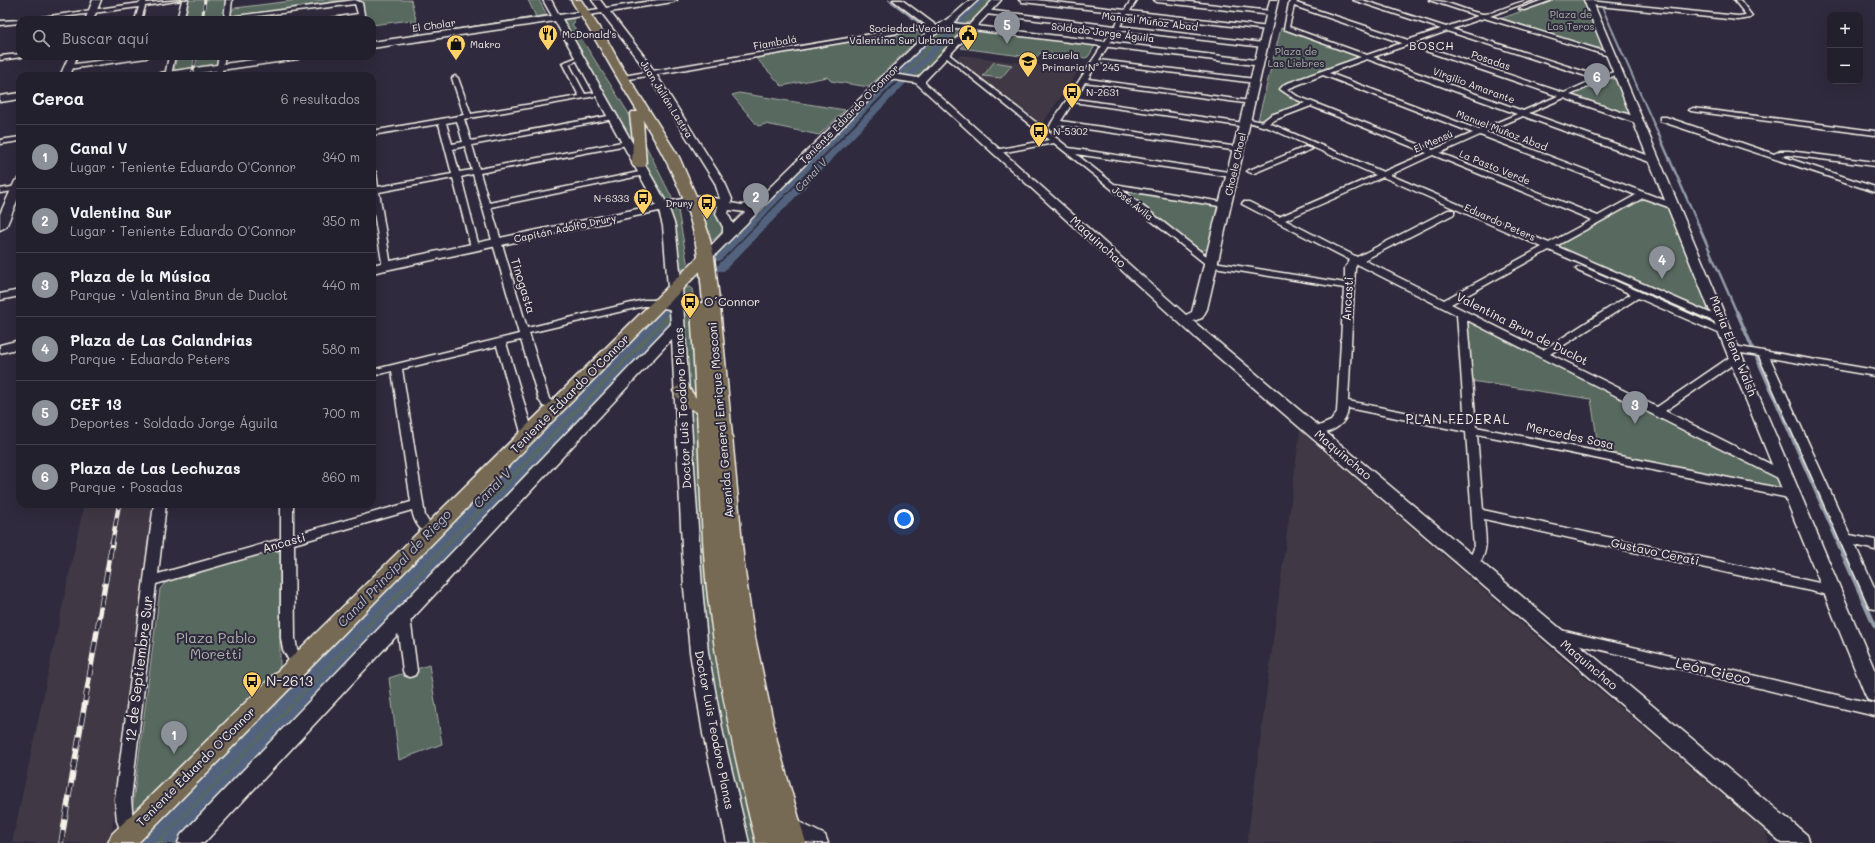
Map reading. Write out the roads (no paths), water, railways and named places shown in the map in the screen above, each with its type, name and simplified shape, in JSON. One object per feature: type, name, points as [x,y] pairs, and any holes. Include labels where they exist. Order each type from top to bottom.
[{"type":"highway","name":"Avenida General Enrique Mosconi","points":[[565,0],[580,14],[623,78],[672,157],[686,202],[688,226],[701,262],[712,306],[733,565],[740,628],[765,745],[789,835]]},
{"type":"highway","name":"Avenida General Enrique Mosconi","points":[[576,0],[580,14],[686,202]]},
{"type":"highway","points":[[636,115],[642,169]]},
{"type":"highway","name":"Avenida General Enrique Mosconi","points":[[701,262],[706,409],[717,577],[727,659],[747,754],[770,843]]},
{"type":"highway","points":[[682,391],[685,399],[689,403],[706,409]]},
{"type":"main road","name":"Teniente Eduardo O'Connor","points":[[125,838],[556,408],[672,312],[676,288],[701,262]]},
{"type":"street","points":[[91,16],[97,0]]},
{"type":"street","points":[[55,16],[144,2],[178,0]]},
{"type":"street","points":[[181,16],[185,0]]},
{"type":"street","points":[[227,16],[229,0]]},
{"type":"street","points":[[547,0],[663,207],[668,221],[676,288]]},
{"type":"street","name":"Juan Julián Lastra","points":[[596,0],[643,60],[720,183],[726,199],[725,206]]},
{"type":"street","name":"El Cholar","points":[[376,44],[673,0]]},
{"type":"street","points":[[897,0],[933,27]]},
{"type":"street","name":"Teniente Eduardo O'Connor","points":[[701,262],[887,76],[933,27],[945,24],[956,17],[974,0]]},
{"type":"street","points":[[887,76],[920,80],[998,0]]},
{"type":"street","points":[[1022,0],[1267,28]]},
{"type":"street","points":[[998,152],[1051,138],[1056,122],[1134,0]]},
{"type":"street","points":[[1157,0],[1271,13]]},
{"type":"street","name":"Choele Choel","points":[[1185,320],[1194,317],[1199,312],[1274,0]]},
{"type":"street","points":[[1356,0],[1601,79]]},
{"type":"street","points":[[1432,0],[1611,55]]},
{"type":"street","points":[[1506,0],[1519,4]]},
{"type":"street","points":[[1296,97],[1285,91],[1283,88],[1324,72],[1530,0]]},
{"type":"street","points":[[1296,97],[1292,93],[1294,90],[1549,0]]},
{"type":"street","points":[[1589,1],[1747,18],[1749,16],[1737,0]]},
{"type":"street","name":"Virgilio Amarante","points":[[1294,1],[1286,28],[1655,161]]},
{"type":"street","name":"Posadas","points":[[1294,1],[1408,43],[1639,121]]},
{"type":"street","name":"María Elena Walsh","points":[[1589,1],[1875,694]]},
{"type":"street","points":[[139,16],[144,2]]},
{"type":"street","points":[[250,16],[357,2],[359,3],[362,16]]},
{"type":"street","name":"Manuel Muñoz Abad","points":[[986,12],[1263,45]]},
{"type":"street","points":[[0,23],[16,21]]},
{"type":"street","name":"Soldado Jorge Águila","points":[[945,24],[1259,62]]},
{"type":"street","name":"Fiambalá","points":[[623,78],[933,27]]},
{"type":"street","name":"José Ávila","points":[[946,54],[1211,264],[1349,286]]},
{"type":"street","points":[[0,58],[16,56]]},
{"type":"street","points":[[580,58],[565,62],[582,97]]},
{"type":"street","points":[[67,72],[72,60]]},
{"type":"street","points":[[69,67],[109,60]]},
{"type":"street","points":[[165,72],[170,60]]},
{"type":"street","points":[[221,60],[219,72],[278,60]]},
{"type":"street","points":[[1095,61],[1255,81]]},
{"type":"street","name":"Manuel Muñoz Abad","points":[[1324,72],[1674,206]]},
{"type":"street","name":"El Mensú","points":[[1279,220],[1618,72]]},
{"type":"street","name":"Tinogasta","points":[[455,78],[464,117],[468,144],[496,243],[544,400],[547,404],[556,408]]},
{"type":"street","name":"Maquinchao","points":[[920,80],[921,84],[1185,320],[1799,843]]},
{"type":"street","points":[[1083,80],[1250,102]]},
{"type":"street","points":[[376,132],[600,94]]},
{"type":"street","points":[[0,99],[16,97]]},
{"type":"street","name":"La Pasto Verde","points":[[1296,97],[1598,220]]},
{"type":"street","name":"Eduardo Peters","points":[[1070,100],[1266,124],[1379,176],[1725,328]]},
{"type":"street","points":[[1266,124],[1274,117],[1312,103]]},
{"type":"street","points":[[1693,110],[1875,133]]},
{"type":"street","points":[[449,147],[613,117]]},
{"type":"street","points":[[1663,119],[1875,190]]},
{"type":"street","points":[[442,121],[475,247]]},
{"type":"street","points":[[1056,122],[1238,149]]},
{"type":"street","name":"Eduardo Peters","points":[[1266,124],[1277,135],[1308,149],[1379,176],[1451,212],[1544,249],[1638,294],[1725,328]]},
{"type":"street","points":[[0,142],[16,140]]},
{"type":"street","points":[[376,190],[627,142]]},
{"type":"street","points":[[1251,171],[1308,149]]},
{"type":"street","points":[[1066,150],[1232,175]]},
{"type":"street","points":[[1774,156],[1786,152],[1875,164]]},
{"type":"street","points":[[486,206],[642,169]]},
{"type":"street","points":[[0,191],[16,185]]},
{"type":"street","points":[[1111,186],[1225,205]]},
{"type":"street","points":[[0,227],[16,189]]},
{"type":"street","points":[[1444,304],[1643,195]]},
{"type":"street","name":"Capitán Adolfo Drury","points":[[376,268],[686,202],[705,199],[742,210],[757,205]]},
{"type":"street","name":"Valentina Brun de Duclot","points":[[1246,204],[1786,477]]},
{"type":"street","points":[[725,206],[722,214],[729,227],[729,233]]},
{"type":"street","points":[[376,208],[386,266]]},
{"type":"street","name":"Ancasti","points":[[1316,432],[1331,426],[1338,421],[1342,403],[1350,266],[1357,260],[1451,212]]},
{"type":"street","points":[[674,268],[677,272],[682,273],[701,262]]},
{"type":"street","points":[[0,297],[16,294]]},
{"type":"street","points":[[1543,354],[1638,294]]},
{"type":"street","points":[[376,372],[501,342],[524,334],[640,304],[652,302],[672,312]]},
{"type":"street","name":"Teniente Eduardo O'Connor","points":[[189,843],[654,352],[672,312]]},
{"type":"street","name":"Doctor Luis Teodoro Planas","points":[[672,312],[680,352],[693,588],[699,652],[713,734],[738,843]]},
{"type":"street","points":[[1462,313],[1480,550],[1471,564]]},
{"type":"street","points":[[501,342],[528,436]]},
{"type":"street","points":[[0,349],[16,345]]},
{"type":"street","points":[[654,352],[668,348],[680,352]]},
{"type":"street","points":[[1657,412],[1735,353],[1763,354],[1875,373]]},
{"type":"street","name":"María Elena Walsh","points":[[1763,354],[1875,604]]},
{"type":"street","points":[[397,367],[421,520],[432,531]]},
{"type":"street","name":"Mercedes Sosa","points":[[1342,403],[1794,495]]},
{"type":"street","name":"Ancasti","points":[[150,581],[418,504]]},
{"type":"street","name":"12 de Septiembre Sur","points":[[125,838],[123,799],[159,508]]},
{"type":"street","points":[[287,508],[288,638],[290,650],[298,665]]},
{"type":"street","name":"Gustavo Cerati","points":[[1477,514],[1833,591]]},
{"type":"street","points":[[1846,539],[1875,545]]},
{"type":"street","points":[[403,617],[410,671]]},
{"type":"street","name":"León Gieco","points":[[1552,633],[1875,710]]},
{"type":"street","points":[[789,835],[817,843]]},
{"type":"waterway","points":[[889,0],[922,25]]},
{"type":"waterway","name":"Canal Principal de Riego","points":[[958,23],[982,0]]},
{"type":"waterway","points":[[1602,7],[1659,136]]},
{"type":"waterway","name":"Canal V","points":[[909,76],[957,27]]},
{"type":"waterway","name":"Canal Principal de Riego","points":[[898,75],[926,45]]},
{"type":"waterway","name":"Canal Principal de Riego","points":[[717,259],[893,80]]},
{"type":"waterway","name":"Canal V","points":[[720,269],[903,82]]},
{"type":"waterway","points":[[1659,135],[1737,313]]},
{"type":"waterway","name":"Canal Principal de Riego","points":[[144,843],[664,312]]},
{"type":"waterway","points":[[1737,312],[1752,347]]},
{"type":"waterway","name":"Canal V","points":[[171,843],[667,326]]},
{"type":"waterway","points":[[1757,358],[1839,544]]},
{"type":"waterway","points":[[1838,543],[1875,626]]},
{"type":"railway","points":[[203,16],[205,0]]},
{"type":"railway","points":[[193,72],[195,60]]},
{"type":"railway","points":[[112,544],[118,508]]},
{"type":"railway","points":[[61,843],[112,543]]},
{"type":"place","name":"CEF 13","points":[[1007,44]]},
{"type":"place","name":"McDonald's","points":[[548,51]]},
{"type":"place","name":"Sociedad Vecinal Valentina Sur Urbana","points":[[968,51]]},
{"type":"place","name":"Makro","points":[[456,61]]},
{"type":"place","name":"Escuela Primaria N° 245","points":[[1028,78]]},
{"type":"place","name":"Plaza de Las Lechuzas","points":[[1597,96]]},
{"type":"place","name":"N-2631","points":[[1072,109]]},
{"type":"place","name":"N-5302","points":[[1039,148]]},
{"type":"place","name":"N-6333","points":[[643,215]]},
{"type":"place","name":"Valentina Sur","points":[[756,216]]},
{"type":"place","name":"Drury","points":[[707,220]]},
{"type":"place","name":"Plaza de Las Calandrias","points":[[1662,279]]},
{"type":"place","name":"O´Connor","points":[[690,319]]},
{"type":"place","name":"Plaza de la Música","points":[[1635,424]]},
{"type":"place","name":"N-2613","points":[[252,698]]},
{"type":"place","name":"Canal V","points":[[174,754]]},
{"type":"district","name":"BOSCH","points":[[1432,46]]},
{"type":"district","name":"PLAN FEDERAL","points":[[1458,419]]},
{"type":"park label","name":"Plaza de Los Teros","points":[[1571,20]]},
{"type":"park label","name":"Plaza de Las Liebres","points":[[1296,56]]},
{"type":"park label","name":"Plaza Pablo Moretti","points":[[216,646]]}]
